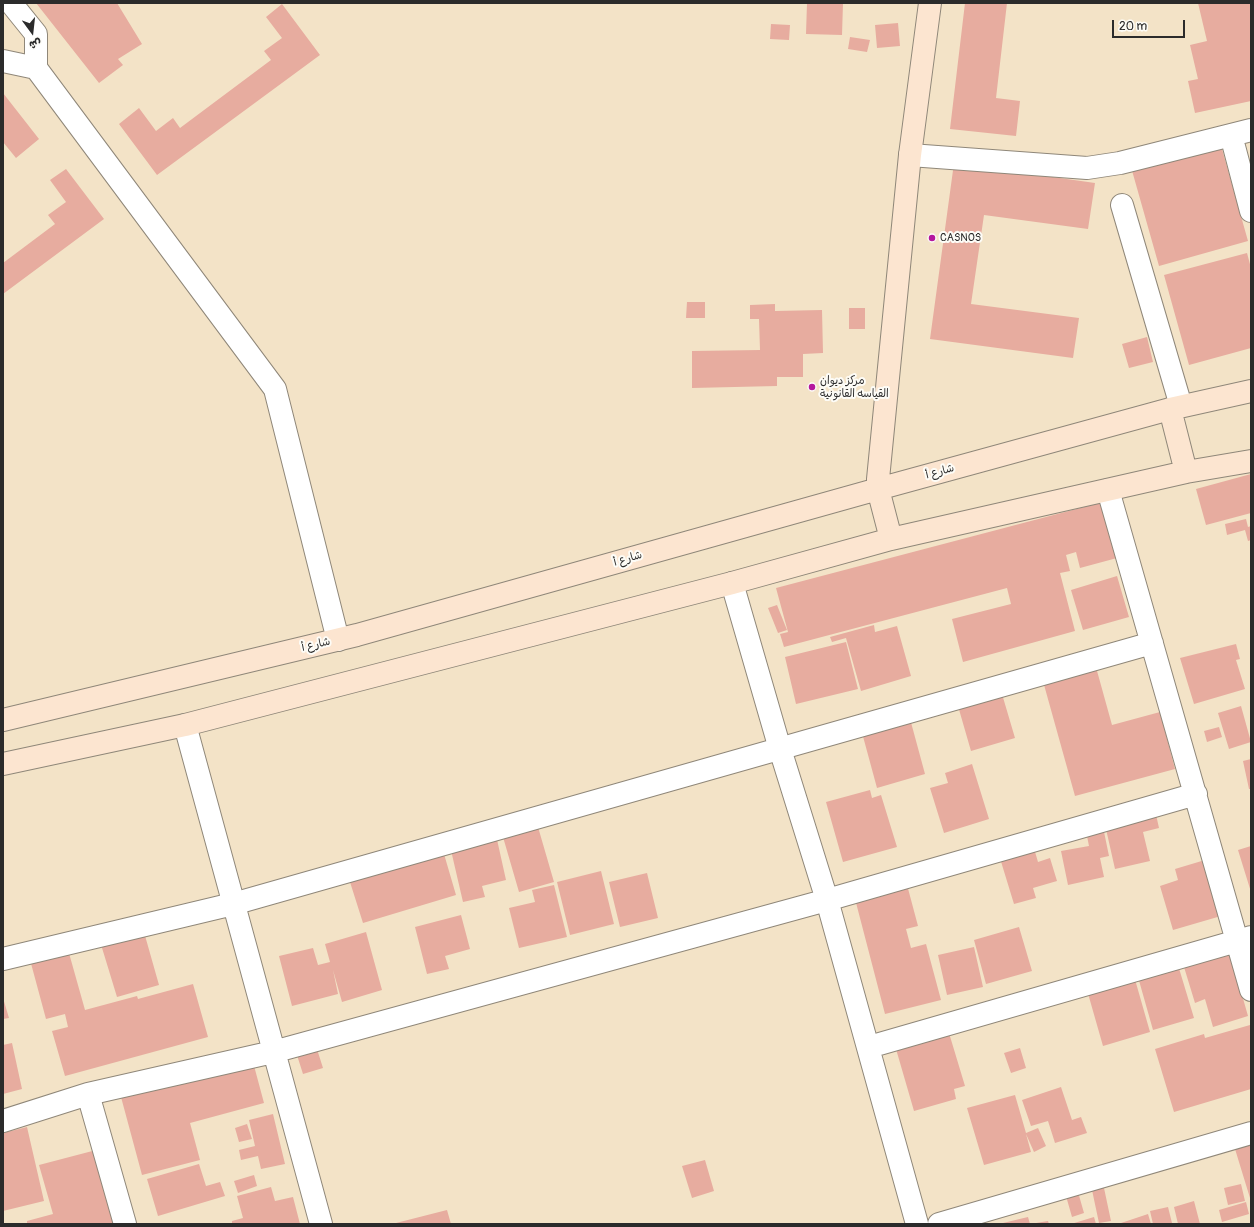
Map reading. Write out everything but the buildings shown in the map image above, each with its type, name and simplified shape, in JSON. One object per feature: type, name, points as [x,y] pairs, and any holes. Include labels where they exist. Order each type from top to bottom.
[{"type":"street","points":[[11,3],[36,34],[36,68],[275,389],[338,640]]},
{"type":"street","points":[[892,539],[878,489],[910,155],[930,3]]},
{"type":"street","points":[[3,61],[36,68]]},
{"type":"street","points":[[910,155],[1087,168],[1120,163],[1241,132],[1251,211]]},
{"type":"street","points":[[1122,205],[1176,408],[1186,472]]},
{"type":"street","name":"شارع أ","points":[[3,720],[338,640],[878,489],[1176,408],[1251,391]]},
{"type":"street","points":[[3,764],[185,725],[732,583],[892,539],[1186,472],[1251,461]]},
{"type":"street","points":[[1108,490],[1196,794],[1245,939],[1251,990]]},
{"type":"street","points":[[732,583],[780,749],[827,900],[917,1224]]},
{"type":"street","points":[[3,959],[233,904],[1152,643]]},
{"type":"street","points":[[185,725],[321,1224]]},
{"type":"street","points":[[3,1121],[88,1094],[273,1052],[827,900],[1196,794]]},
{"type":"street","points":[[869,1047],[1245,939]]},
{"type":"street","points":[[88,1094],[125,1224]]},
{"type":"street","points":[[939,1224],[1251,1133]]},
{"type":"place","name":"CASNOS","points":[[932,238]]},
{"type":"place","name":"مركز ديوان القياسه القانونية","points":[[812,387]]}]
